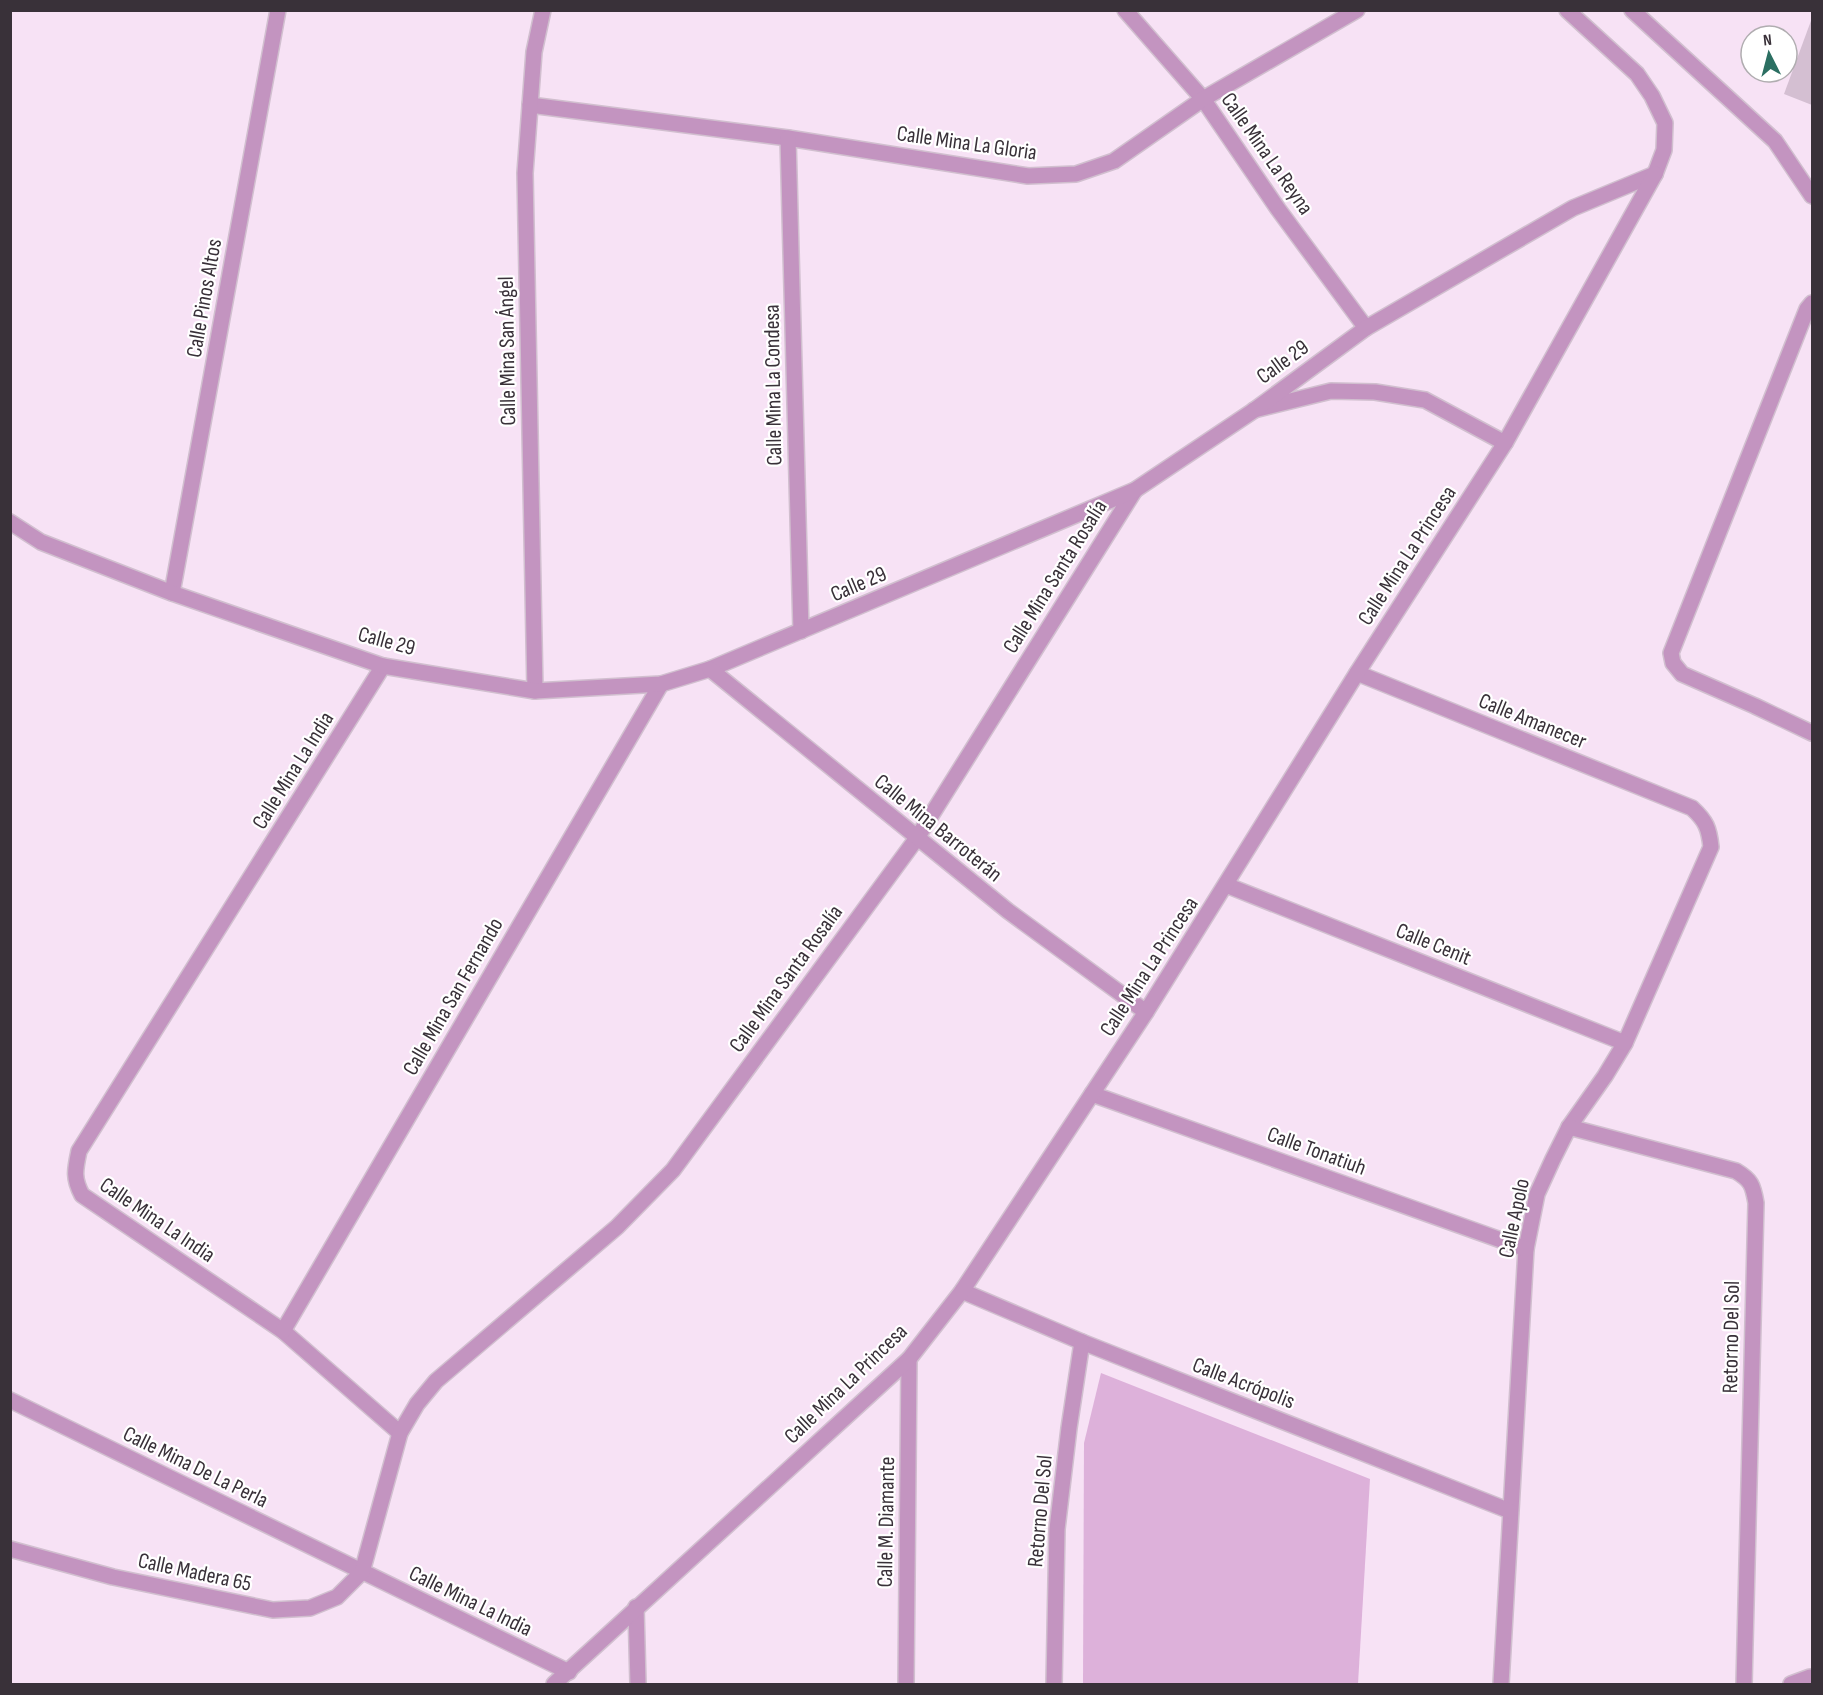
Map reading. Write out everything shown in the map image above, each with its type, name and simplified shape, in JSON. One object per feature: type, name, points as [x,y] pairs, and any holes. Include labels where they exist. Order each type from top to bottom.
[{"type":"street","name":"Calle Pinos Altos","points":[[172,593],[278,10]]},
{"type":"street","name":"Calle Mina San Ángel","points":[[535,691],[525,173],[534,52],[543,10]]},
{"type":"street","name":"Calle Mina La Reyna","points":[[1125,10],[1203,99],[1278,209],[1366,328]]},
{"type":"street","name":"Calle Mina La Gloria","points":[[530,105],[788,138],[1029,176],[1076,174],[1113,161],[1203,99],[1357,10]]},
{"type":"street","name":"Calle Mina La Princesa","points":[[554,1684],[909,1359],[962,1291],[1146,1012],[1504,443],[1655,174],[1664,150],[1665,123],[1652,96],[1637,74],[1567,10]]},
{"type":"street","points":[[1632,10],[1775,141],[1812,196]]},
{"type":"street","name":"Calle Mina La Condesa","points":[[788,138],[801,631]]},
{"type":"street","name":"Calle 29","points":[[10,522],[41,542],[172,593],[383,666],[535,691],[661,684],[710,669],[1135,490],[1252,411],[1366,328],[1573,208],[1655,174]]},
{"type":"street","points":[[1812,303],[1803,320],[1671,652],[1672,663],[1682,674],[1812,734]]},
{"type":"street","points":[[1252,411],[1331,391],[1375,392],[1425,400],[1504,443]]},
{"type":"street","name":"Calle Mina Santa Rosalía","points":[[400,1433],[417,1404],[436,1381],[617,1227],[673,1170],[917,838],[1135,490]]},
{"type":"street","name":"Calle Mina La India","points":[[383,666],[79,1151],[76,1183],[82,1195],[283,1331],[400,1433]]},
{"type":"street","name":"Calle Mina Barroterán","points":[[710,669],[1008,911],[1146,1012]]},
{"type":"street","name":"Calle Amanecer","points":[[1357,674],[1692,808]]},
{"type":"street","name":"Calle Mina San Fernando","points":[[283,1331],[661,684]]},
{"type":"street","name":"Calle Apolo","points":[[1501,1684],[1526,1249],[1536,1194],[1569,1127],[1625,1043],[1711,847],[1709,832],[1703,819],[1692,808]]},
{"type":"street","name":"Calle Cenit","points":[[1226,885],[1625,1043]]},
{"type":"street","name":"Calle Tonatiuh","points":[[1092,1094],[1526,1249]]},
{"type":"street","name":"Retorno Del Sol","points":[[1569,1127],[1736,1171],[1753,1187],[1755,1215],[1744,1684]]},
{"type":"street","name":"Calle Acrópolis","points":[[962,1291],[1082,1342],[1510,1511]]},
{"type":"street","name":"Retorno Del Sol","points":[[1054,1684],[1057,1529],[1082,1342]]},
{"type":"street","name":"Calle M. Diamante","points":[[906,1684],[909,1359]]},
{"type":"street","name":"Calle Mina De La Perla","points":[[10,1400],[362,1572]]},
{"type":"street","points":[[362,1572],[400,1433]]},
{"type":"street","name":"Calle Madera 65","points":[[10,1549],[113,1577],[273,1610],[310,1608],[338,1598],[362,1572]]},
{"type":"street","name":"Calle Mina La India","points":[[362,1572],[569,1672]]},
{"type":"street","points":[[636,1607],[638,1684]]},
{"type":"street","points":[[1791,1684],[1810,1677]]},
{"type":"shaded area","points":[[1101,1373],[1370,1479],[1358,1684],[1083,1684],[1084,1443]]},
{"type":"building","points":[[1812,18],[1812,105],[1784,94],[1788,84],[1799,84],[1799,53]]}]
